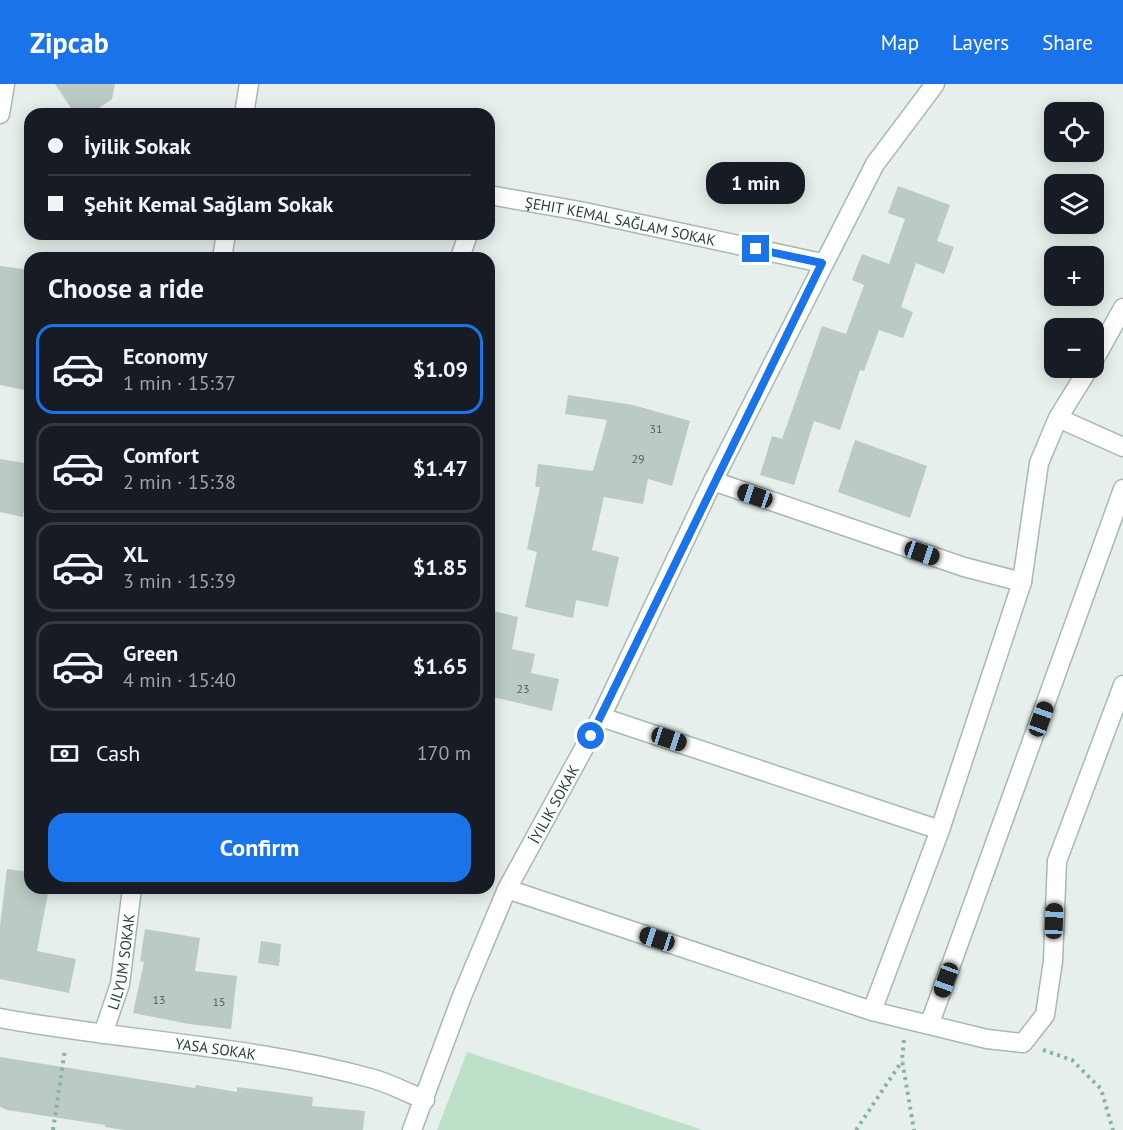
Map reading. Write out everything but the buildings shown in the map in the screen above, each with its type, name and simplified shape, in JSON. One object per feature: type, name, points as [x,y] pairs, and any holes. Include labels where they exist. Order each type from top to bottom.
[{"type":"street","points":[[0,114],[5,84]]},
{"type":"street","points":[[245,108],[249,84]]},
{"type":"street","name":"İYILIK SOKAK","points":[[412,1130],[462,996],[507,889],[601,717],[713,481],[822,263],[875,164],[935,84]]},
{"type":"street","name":"ŞEHIT KEMAL SAĞLAM SOKAK","points":[[495,196],[580,211],[822,263]]},
{"type":"street","points":[[1104,342],[1123,308]]},
{"type":"street","points":[[872,1011],[940,830],[1022,582],[1040,463],[1058,418],[1083,378]]},
{"type":"street","points":[[1058,418],[1123,447]]},
{"type":"street","points":[[713,481],[964,567],[1022,582]]},
{"type":"street","points":[[930,1023],[1123,489]]},
{"type":"street","points":[[507,889],[872,1011],[987,1038],[1023,1043],[1045,1015],[1053,961],[1057,861],[1123,685]]},
{"type":"street","points":[[601,717],[940,830]]},
{"type":"street","name":"LILYUM SOKAK","points":[[104,1034],[120,984],[131,894]]},
{"type":"street","name":"YASA SOKAK","points":[[0,1018],[68,1030],[253,1053],[376,1079],[425,1100]]},
{"type":"path","points":[[905,1018],[902,1060],[914,1130]]},
{"type":"path","points":[[53,1130],[68,1030]]},
{"type":"path","points":[[1023,1043],[1072,1060],[1101,1089],[1113,1130]]},
{"type":"path","points":[[856,1130],[902,1060]]},
{"type":"green space","points":[[467,1052],[703,1130],[437,1130]]},
{"type":"route","points":[[591,736],[713,481],[822,263],[756,249]]}]
